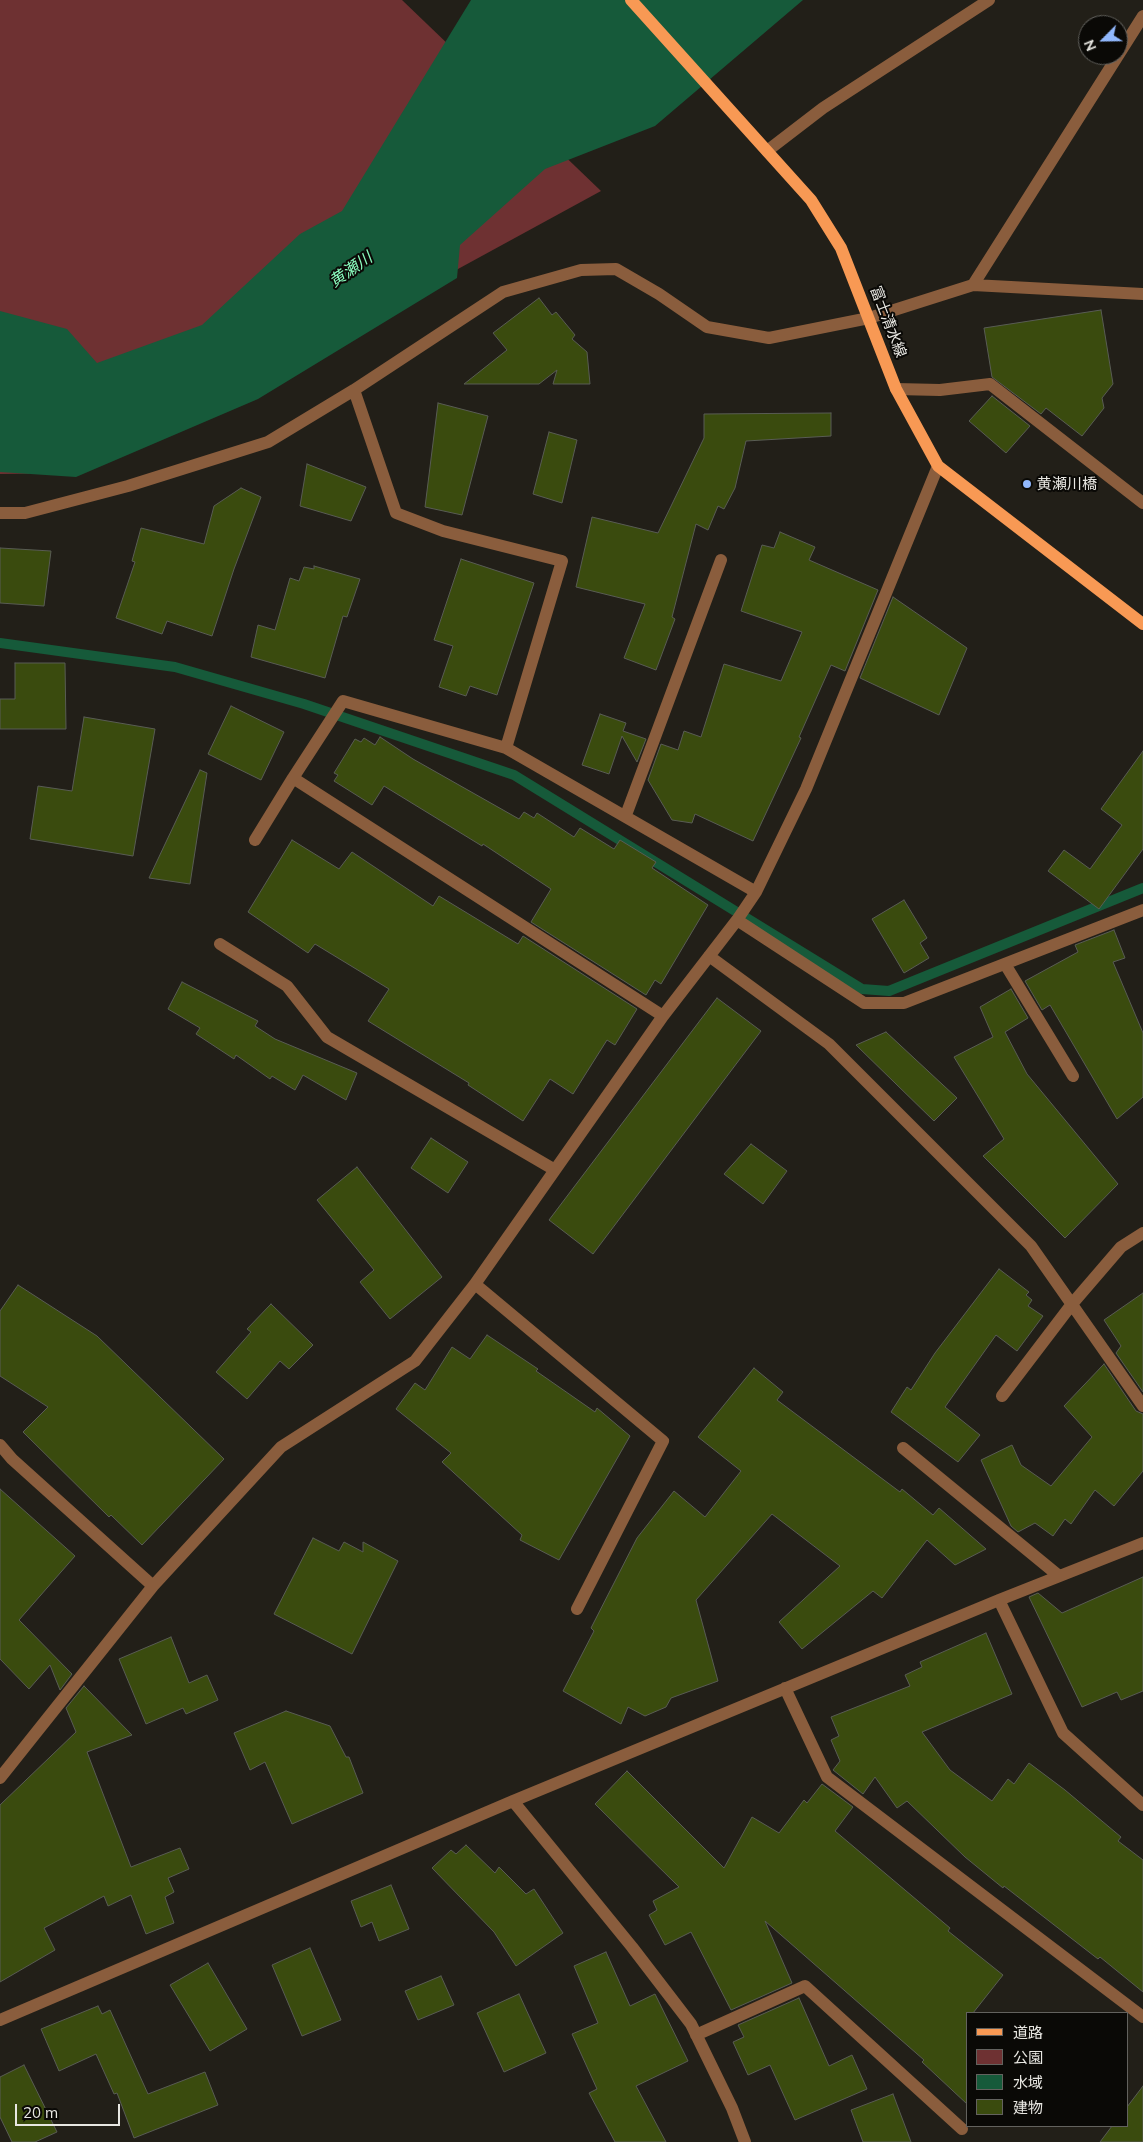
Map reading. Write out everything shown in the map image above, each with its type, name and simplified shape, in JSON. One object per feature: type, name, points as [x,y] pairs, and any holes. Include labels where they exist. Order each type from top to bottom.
[{"type":"main road","name":"富士清水線","points":[[631,0],[811,200],[841,248],[896,389],[938,466],[1143,624]]},
{"type":"street","points":[[767,152],[823,108],[989,0]]},
{"type":"street","points":[[973,285],[1143,16]]},
{"type":"street","points":[[0,513],[25,513],[128,486],[268,442],[354,390],[502,292],[581,270],[616,269],[660,294],[707,327],[769,338],[869,318],[973,285],[1143,294]]},
{"type":"street","points":[[896,389],[940,390],[990,384],[1143,503]]},
{"type":"street","points":[[354,390],[396,513],[443,531],[562,561],[506,748]]},
{"type":"street","points":[[0,1778],[153,1586],[282,1446],[415,1361],[475,1284],[663,1016],[737,920],[756,892],[806,789],[938,466]]},
{"type":"street","points":[[626,815],[721,560]]},
{"type":"street","points":[[255,840],[343,701],[506,748],[626,815],[756,892]]},
{"type":"street","points":[[293,778],[663,1016]]},
{"type":"street","points":[[737,920],[864,1003],[904,1004],[1143,910]]},
{"type":"street","points":[[220,944],[287,986],[327,1038],[555,1170]]},
{"type":"street","points":[[709,956],[829,1044],[1031,1246],[1143,1406]]},
{"type":"street","points":[[1005,964],[1073,1076]]},
{"type":"street","points":[[1002,1396],[1072,1304],[1121,1247],[1143,1233]]},
{"type":"street","points":[[475,1284],[662,1441],[577,1609]]},
{"type":"street","points":[[0,1445],[12,1459],[153,1586]]},
{"type":"street","points":[[903,1448],[1059,1576]]},
{"type":"street","points":[[0,2020],[513,1801],[999,1600],[1143,1543]]},
{"type":"street","points":[[999,1600],[1063,1732],[1143,1805]]},
{"type":"street","points":[[785,1688],[827,1778],[1143,2017]]},
{"type":"street","points":[[513,1801],[632,1948],[690,2024],[732,2108],[745,2142]]},
{"type":"street","points":[[696,2035],[805,1986],[962,2129]]},
{"type":"green space","points":[[0,0],[402,0],[601,191],[84,473],[0,474]]},
{"type":"water","name":"黄瀬川","points":[[471,0],[803,0],[655,126],[545,169],[460,245],[457,278],[258,399],[76,477],[0,472],[0,311],[67,329],[97,363],[202,325],[300,234],[342,211]]},
{"type":"building","points":[[539,298],[552,315],[556,312],[575,335],[572,339],[587,352],[590,384],[553,384],[557,370],[539,384],[464,384],[507,350],[493,333]]},
{"type":"building","points":[[1101,310],[1113,384],[1102,398],[1104,408],[1082,436],[1046,408],[1041,414],[992,377],[984,328]]},
{"type":"building","points":[[992,396],[1030,426],[1006,453],[969,421]]},
{"type":"building","points":[[438,403],[488,416],[462,515],[425,507]]},
{"type":"building","points":[[831,413],[831,436],[746,441],[735,488],[724,509],[718,506],[708,530],[696,524],[672,617],[675,619],[656,670],[624,658],[645,604],[576,587],[592,517],[658,533],[704,438],[704,414]]},
{"type":"building","points":[[549,432],[577,440],[562,503],[533,494]]},
{"type":"building","points":[[307,464],[366,487],[351,521],[300,506]]},
{"type":"building","points":[[241,488],[261,497],[234,569],[212,636],[167,621],[162,634],[116,618],[135,562],[132,561],[141,528],[204,544],[214,506]]},
{"type":"building","points":[[780,532],[815,547],[809,560],[878,590],[845,671],[831,665],[799,737],[801,738],[753,841],[695,814],[692,823],[672,820],[648,780],[661,744],[678,750],[684,731],[701,737],[724,664],[781,681],[802,632],[741,611],[762,545],[774,548]]},
{"type":"building","points":[[0,548],[51,551],[44,606],[0,603]]},
{"type":"building","points":[[461,559],[534,583],[497,695],[470,686],[466,696],[439,687],[453,646],[434,640]]},
{"type":"building","points":[[314,566],[360,579],[347,617],[343,616],[325,678],[251,657],[258,625],[275,630],[290,578],[299,581],[304,567],[314,569]]},
{"type":"building","points":[[893,597],[967,648],[939,715],[860,678]]},
{"type":"building","points":[[15,663],[65,663],[66,729],[0,729],[0,699],[15,699]]},
{"type":"building","points":[[231,706],[284,732],[261,780],[208,754]]},
{"type":"building","points":[[600,714],[626,723],[623,731],[646,739],[637,762],[622,736],[609,774],[582,765]]},
{"type":"building","points":[[84,717],[155,729],[133,856],[30,839],[38,786],[72,791]]},
{"type":"building","points":[[380,737],[413,759],[519,819],[524,812],[534,818],[537,813],[574,837],[580,828],[614,849],[620,840],[656,862],[652,868],[708,905],[661,984],[655,980],[646,995],[531,922],[551,889],[483,844],[482,846],[384,786],[372,805],[334,781],[338,775],[334,773],[355,739],[361,742],[364,738],[375,745]]},
{"type":"building","points":[[1143,751],[1143,849],[1099,909],[1048,871],[1064,850],[1090,869],[1122,825],[1101,809]]},
{"type":"building","points":[[200,770],[207,773],[190,884],[149,878]]},
{"type":"building","points":[[292,840],[339,869],[352,852],[433,906],[439,896],[518,944],[523,936],[637,1009],[615,1045],[607,1040],[573,1094],[550,1079],[523,1121],[468,1085],[469,1083],[368,1021],[389,989],[315,944],[308,953],[248,912]]},
{"type":"building","points":[[904,900],[927,938],[920,943],[929,958],[904,973],[872,919]]},
{"type":"building","points":[[1114,930],[1125,958],[1113,962],[1143,1033],[1143,1097],[1117,1119],[1050,1005],[1042,1010],[1025,981],[1078,952],[1075,945]]},
{"type":"building","points":[[182,982],[258,1021],[255,1026],[275,1039],[357,1073],[346,1100],[303,1075],[295,1090],[272,1076],[270,1079],[236,1055],[234,1059],[196,1034],[200,1028],[168,1009]]},
{"type":"building","points":[[1011,989],[1028,1018],[1005,1032],[1027,1074],[1118,1184],[1065,1238],[983,1156],[1004,1139],[954,1057],[993,1037],[980,1007]]},
{"type":"building","points":[[717,998],[761,1031],[593,1254],[549,1220]]},
{"type":"building","points":[[886,1032],[957,1098],[934,1121],[856,1045]]},
{"type":"building","points":[[431,1138],[468,1162],[448,1193],[411,1168]]},
{"type":"building","points":[[751,1144],[787,1171],[763,1204],[724,1174]]},
{"type":"building","points":[[357,1167],[442,1277],[390,1319],[360,1282],[374,1270],[317,1200]]},
{"type":"building","points":[[999,1269],[1029,1292],[1026,1295],[1032,1300],[1028,1306],[1043,1316],[1017,1351],[996,1335],[945,1407],[980,1435],[958,1462],[891,1412],[907,1387],[911,1390],[935,1353]]},
{"type":"building","points":[[18,1285],[97,1336],[224,1459],[142,1545],[111,1515],[109,1517],[23,1432],[48,1407],[0,1376],[0,1311]]},
{"type":"building","points":[[1143,1293],[1143,1392],[1116,1353],[1121,1346],[1104,1320]]},
{"type":"building","points":[[271,1304],[313,1345],[289,1369],[280,1361],[247,1399],[216,1372],[251,1332],[247,1329]]},
{"type":"building","points":[[487,1335],[538,1369],[536,1371],[595,1412],[597,1408],[630,1436],[559,1560],[520,1540],[522,1535],[442,1462],[451,1453],[396,1409],[415,1383],[425,1390],[452,1347],[470,1359]]},
{"type":"building","points":[[1104,1364],[1136,1411],[1143,1414],[1143,1471],[1114,1506],[1095,1490],[1071,1524],[1065,1519],[1053,1536],[1035,1523],[1018,1532],[1011,1526],[981,1460],[1012,1445],[1021,1465],[1051,1486],[1092,1437],[1064,1406]]},
{"type":"building","points":[[754,1368],[783,1392],[777,1400],[900,1492],[902,1489],[933,1515],[939,1508],[986,1549],[955,1565],[927,1540],[882,1598],[873,1591],[802,1649],[779,1622],[840,1566],[772,1514],[696,1600],[718,1681],[671,1698],[666,1707],[645,1716],[628,1707],[621,1724],[563,1691],[594,1631],[591,1628],[637,1538],[674,1491],[705,1517],[741,1471],[698,1437]]},
{"type":"building","points":[[0,1489],[75,1556],[19,1620],[72,1674],[60,1690],[50,1665],[29,1689],[0,1659]]},
{"type":"building","points":[[313,1538],[339,1551],[344,1542],[363,1552],[363,1542],[398,1561],[352,1654],[274,1614]]},
{"type":"building","points":[[1143,1577],[1143,1691],[1121,1700],[1117,1692],[1082,1707],[1029,1597],[1038,1593],[1062,1613]]},
{"type":"building","points":[[986,1633],[1012,1694],[922,1732],[950,1770],[992,1801],[1008,1779],[1014,1784],[1029,1763],[1065,1790],[1121,1837],[1118,1841],[1143,1860],[1143,1992],[1100,1957],[1098,1959],[1004,1886],[1003,1888],[965,1857],[907,1801],[897,1808],[875,1777],[863,1794],[833,1770],[840,1761],[831,1740],[839,1736],[831,1717],[910,1686],[905,1675],[922,1667],[920,1662]]},
{"type":"building","points":[[171,1637],[189,1683],[207,1675],[218,1700],[186,1714],[183,1708],[146,1724],[119,1659]]},
{"type":"building","points":[[84,1686],[132,1735],[87,1752],[131,1867],[180,1848],[189,1869],[168,1878],[174,1892],[165,1897],[174,1923],[146,1934],[131,1895],[108,1906],[104,1896],[44,1928],[55,1950],[0,1982],[0,1805],[76,1732],[66,1708]]},
{"type":"building","points":[[286,1711],[330,1726],[346,1757],[349,1757],[363,1793],[292,1824],[265,1762],[250,1770],[234,1733]]},
{"type":"building","points":[[627,1771],[724,1868],[752,1817],[779,1833],[804,1800],[807,1803],[822,1784],[853,1807],[835,1831],[950,1928],[948,1931],[1003,1975],[974,2012],[966,2012],[966,2103],[922,2062],[924,2060],[765,1921],[792,1983],[731,2010],[691,1932],[665,1945],[649,1915],[657,1910],[653,1901],[679,1887],[595,1804]]},
{"type":"building","points":[[466,1845],[495,1873],[499,1867],[526,1894],[534,1889],[563,1933],[516,1966],[494,1932],[432,1868],[451,1850],[456,1854]]},
{"type":"building","points":[[391,1885],[409,1929],[379,1941],[372,1922],[361,1927],[351,1901]]},
{"type":"building","points":[[310,1948],[341,2020],[302,2036],[272,1965]]},
{"type":"building","points":[[606,1952],[630,2006],[655,1994],[688,2061],[636,2086],[666,2142],[615,2142],[589,2093],[597,2089],[572,2034],[598,2023],[574,1966]]},
{"type":"building","points":[[208,1963],[247,2029],[210,2051],[170,1985]]},
{"type":"building","points":[[441,1976],[454,2005],[418,2020],[405,1991]]},
{"type":"building","points":[[519,1994],[546,2053],[504,2072],[477,2013]]},
{"type":"building","points":[[799,1998],[829,2066],[852,2055],[867,2089],[795,2120],[770,2065],[748,2075],[733,2042],[744,2037],[738,2025]]},
{"type":"building","points":[[98,2006],[102,2014],[110,2010],[148,2094],[205,2072],[218,2105],[134,2138],[117,2093],[114,2094],[96,2054],[59,2071],[41,2029]]},
{"type":"building","points":[[24,2065],[57,2132],[35,2142],[12,2142],[0,2117],[0,2077]]},
{"type":"building","points":[[1143,2086],[1143,2142],[1100,2142],[1111,2127],[1128,2127],[1128,2106]]},
{"type":"building","points":[[893,2094],[911,2142],[863,2142],[851,2110]]},
{"type":"waterway","points":[[0,643],[175,667],[304,704],[514,775],[862,989],[889,991],[1143,888]]},
{"type":"place","name":"黄瀬川橋","points":[[1027,484]]}]
